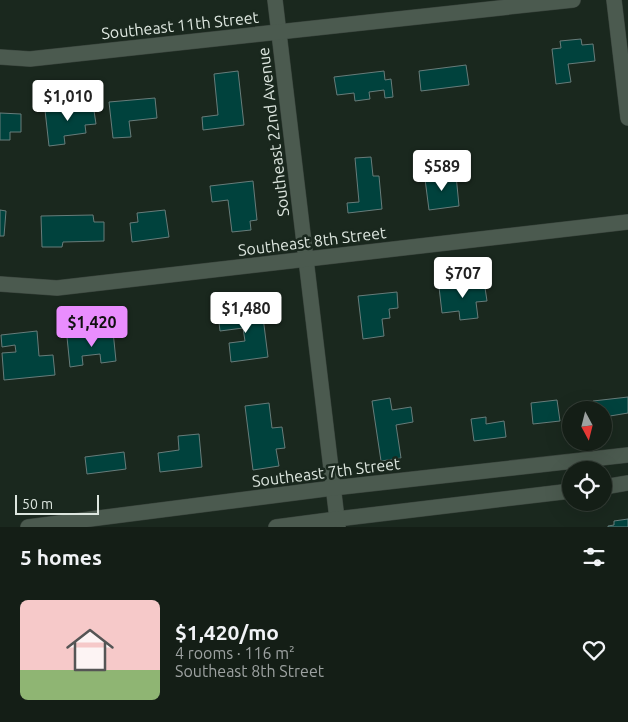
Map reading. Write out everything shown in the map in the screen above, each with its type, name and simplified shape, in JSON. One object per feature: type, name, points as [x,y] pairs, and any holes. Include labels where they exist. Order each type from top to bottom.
[{"type":"street","name":"Southeast 22nd Avenue","points":[[275,0],[337,523]]},
{"type":"street","name":"Southeast 11th Street","points":[[0,57],[30,59],[573,0]]},
{"type":"street","points":[[614,0],[628,118]]},
{"type":"street","name":"Southeast 8th Street","points":[[0,284],[56,288],[628,222]]},
{"type":"street","name":"Southeast 7th Street","points":[[28,527],[333,488],[628,455]]},
{"type":"street","points":[[612,485],[628,483]]},
{"type":"street","points":[[276,527],[337,523],[562,492]]},
{"type":"building","points":[[581,39],[582,45],[593,44],[595,61],[568,64],[571,82],[556,84],[552,49],[561,48],[560,41]]},
{"type":"building","points":[[466,65],[469,85],[421,91],[419,71]]},
{"type":"building","points":[[238,71],[244,125],[203,130],[202,117],[218,115],[214,74]]},
{"type":"building","points":[[384,71],[385,80],[391,79],[393,97],[385,98],[384,90],[369,92],[370,99],[355,101],[354,93],[337,95],[334,77]]},
{"type":"building","points":[[155,98],[157,118],[129,121],[131,137],[113,138],[109,102]]},
{"type":"building","points":[[93,104],[96,124],[85,125],[86,133],[64,136],[65,144],[49,146],[45,110]]},
{"type":"building","points":[[0,113],[21,114],[21,132],[10,132],[10,140],[0,140]]},
{"type":"building","points":[[371,157],[373,176],[379,176],[382,209],[348,213],[347,203],[359,202],[355,158]]},
{"type":"building","points":[[456,175],[459,206],[429,210],[425,179]]},
{"type":"building","points":[[253,181],[257,220],[250,221],[251,230],[232,232],[228,200],[212,202],[210,186]]},
{"type":"building","points":[[0,210],[6,211],[4,236],[0,236]]},
{"type":"building","points":[[165,210],[169,237],[132,242],[130,223],[138,222],[137,213]]},
{"type":"building","points":[[93,215],[94,222],[104,222],[104,241],[63,242],[62,247],[42,247],[41,216]]},
{"type":"building","points":[[484,281],[487,301],[476,302],[478,318],[460,320],[459,311],[442,313],[439,287]]},
{"type":"building","points":[[397,292],[398,308],[389,309],[390,318],[382,319],[384,336],[363,339],[358,296]]},
{"type":"building","points":[[262,309],[268,357],[231,362],[229,343],[245,341],[243,328],[220,331],[218,314]]},
{"type":"building","points":[[37,331],[39,356],[53,355],[55,375],[4,380],[2,353],[16,352],[15,345],[2,347],[1,335]]},
{"type":"building","points":[[113,331],[116,361],[101,363],[100,354],[82,356],[83,365],[70,367],[67,337]]},
{"type":"building","points":[[628,397],[628,413],[612,416],[612,401],[593,401]]},
{"type":"building","points":[[390,398],[392,410],[411,407],[413,422],[396,425],[401,458],[381,461],[372,401]]},
{"type":"building","points":[[557,400],[560,421],[533,424],[531,403]]},
{"type":"building","points":[[269,403],[272,428],[282,427],[285,448],[276,449],[279,466],[253,470],[245,406]]},
{"type":"building","points":[[486,417],[486,424],[504,421],[506,437],[474,441],[471,419]]},
{"type":"building","points":[[199,434],[202,467],[160,472],[158,453],[179,450],[178,436]]},
{"type":"building","points":[[124,452],[126,469],[87,474],[85,457]]},
{"type":"building","points":[[628,519],[628,527],[608,527],[614,525],[614,521]]}]
